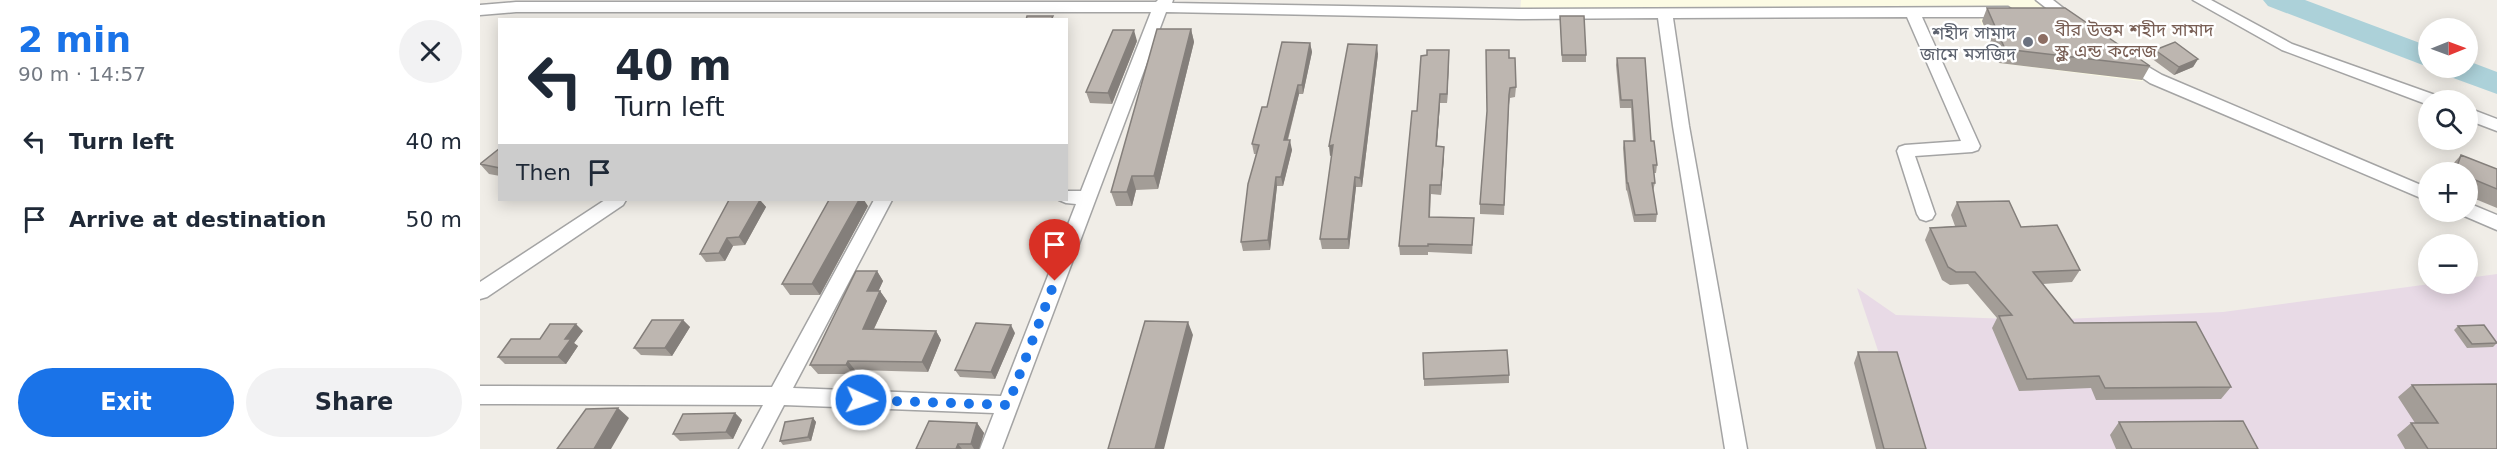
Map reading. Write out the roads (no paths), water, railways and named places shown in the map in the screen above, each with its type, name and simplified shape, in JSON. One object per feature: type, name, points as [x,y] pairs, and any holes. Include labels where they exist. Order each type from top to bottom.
[{"type":"street","points":[[2200,0],[2287,47],[2418,95]]},
{"type":"street","points":[[991,449],[1086,198],[1163,4]]},
{"type":"street","points":[[480,10],[516,7],[789,14],[1163,4],[1507,14],[1665,14],[1913,13],[2035,8],[2059,12],[2088,32]]},
{"type":"street","points":[[1913,13],[1972,146],[1905,151],[1926,214]]},
{"type":"street","points":[[1665,14],[1681,126],[1736,449]]},
{"type":"street","points":[[2117,52],[2156,79],[2418,191]]},
{"type":"street","points":[[2478,118],[2497,125]]},
{"type":"street","points":[[1068,197],[1086,198]]},
{"type":"street","points":[[480,292],[616,201]]},
{"type":"street","points":[[750,449],[882,201]]},
{"type":"street","points":[[2478,214],[2497,222]]},
{"type":"street","points":[[587,412],[599,394]]},
{"type":"street","points":[[480,395],[778,396],[1008,405]]},
{"type":"waterway","points":[[2278,0],[2418,53]]},
{"type":"waterway","points":[[2478,76],[2497,83]]},
{"type":"place","name":"বীর উত্তম শহীদ সামাদ স্কুল এন্ড কলেজ","points":[[2043,39]]},
{"type":"place","name":"শহীদ সামাদ জামে মসজিদ","points":[[2028,42]]}]
